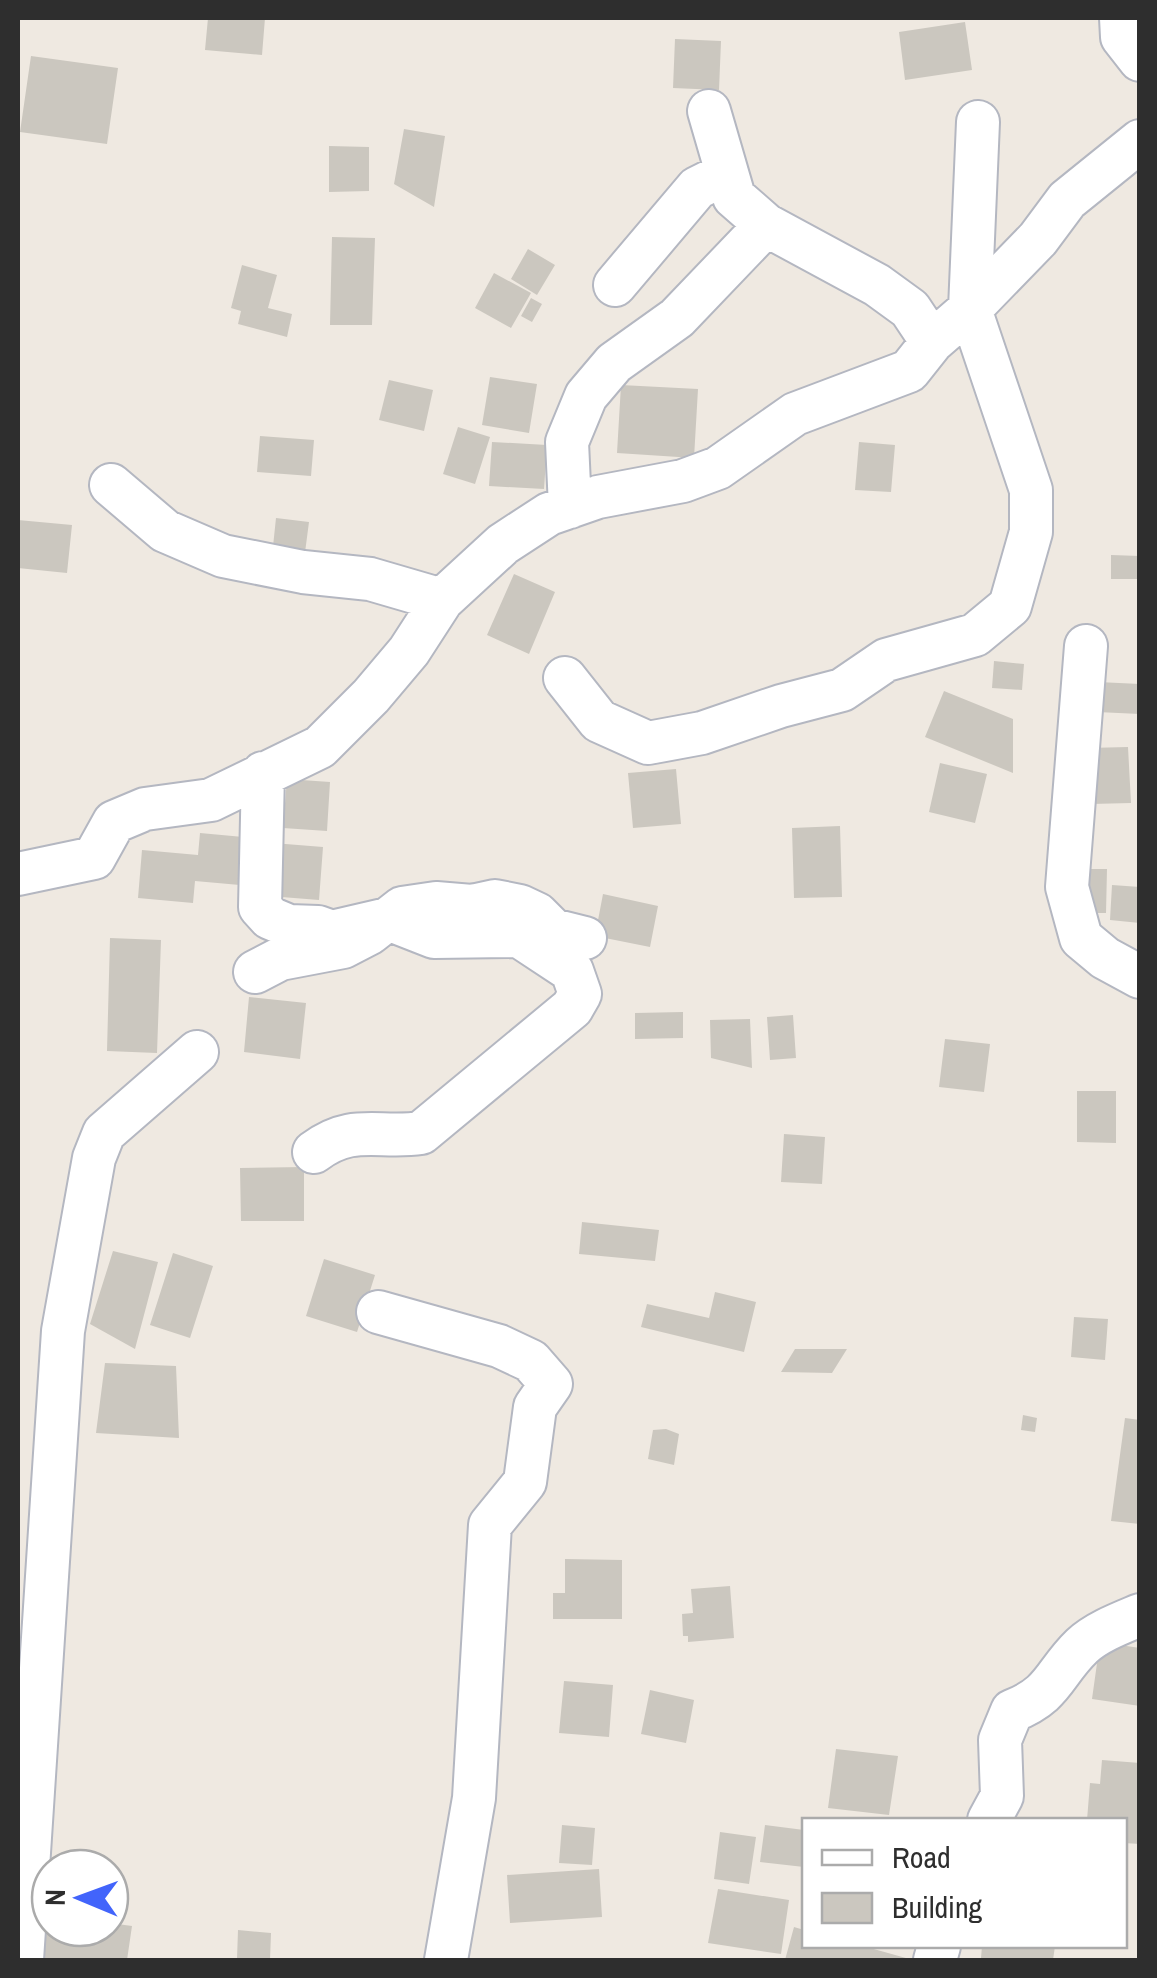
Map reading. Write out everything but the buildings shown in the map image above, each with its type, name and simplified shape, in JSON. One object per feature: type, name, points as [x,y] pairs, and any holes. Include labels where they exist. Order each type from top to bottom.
[{"type":"street","points":[[1122,18],[1122,37],[1140,60]]},
{"type":"street","points":[[709,110],[734,196],[766,225],[877,285],[910,309],[932,342]]},
{"type":"street","points":[[564,678],[599,722],[648,743],[702,733],[842,690],[886,660],[975,635],[1010,606],[1032,532],[1031,490],[970,309],[978,122]]},
{"type":"street","points":[[18,874],[94,858],[114,822],[144,808],[211,800],[320,747],[409,651],[442,600],[502,544],[548,514],[598,496],[683,482],[718,468],[794,414],[909,371],[932,342],[970,309],[1038,238],[1067,200],[1140,142]]},
{"type":"street","points":[[615,285],[697,188],[728,174]]},
{"type":"street","points":[[570,507],[567,442],[586,396],[614,363],[677,318],[766,225]]},
{"type":"street","points":[[111,485],[165,531],[223,556],[303,572],[370,579],[442,600]]},
{"type":"street","points":[[1086,646],[1067,887],[1081,938],[1140,977]]},
{"type":"street","points":[[263,773],[260,908],[270,918],[290,926],[332,932],[388,918],[434,937],[519,936],[572,971],[580,994],[572,1008],[421,1134],[347,1133],[314,1152]]},
{"type":"street","points":[[255,972],[280,958],[343,947],[370,933],[402,908],[436,903],[472,906],[494,901],[520,906],[538,914],[552,930],[585,938]]},
{"type":"street","points":[[22,1960],[63,1332],[94,1158],[104,1132],[197,1052]]},
{"type":"street","points":[[378,1312],[499,1346],[532,1361],[551,1384],[535,1407],[524,1482],[490,1526],[474,1798],[446,1960]]},
{"type":"street","points":[[990,1818],[1002,1796],[1000,1740],[1012,1711],[1048,1691],[1084,1644],[1140,1615]]}]
